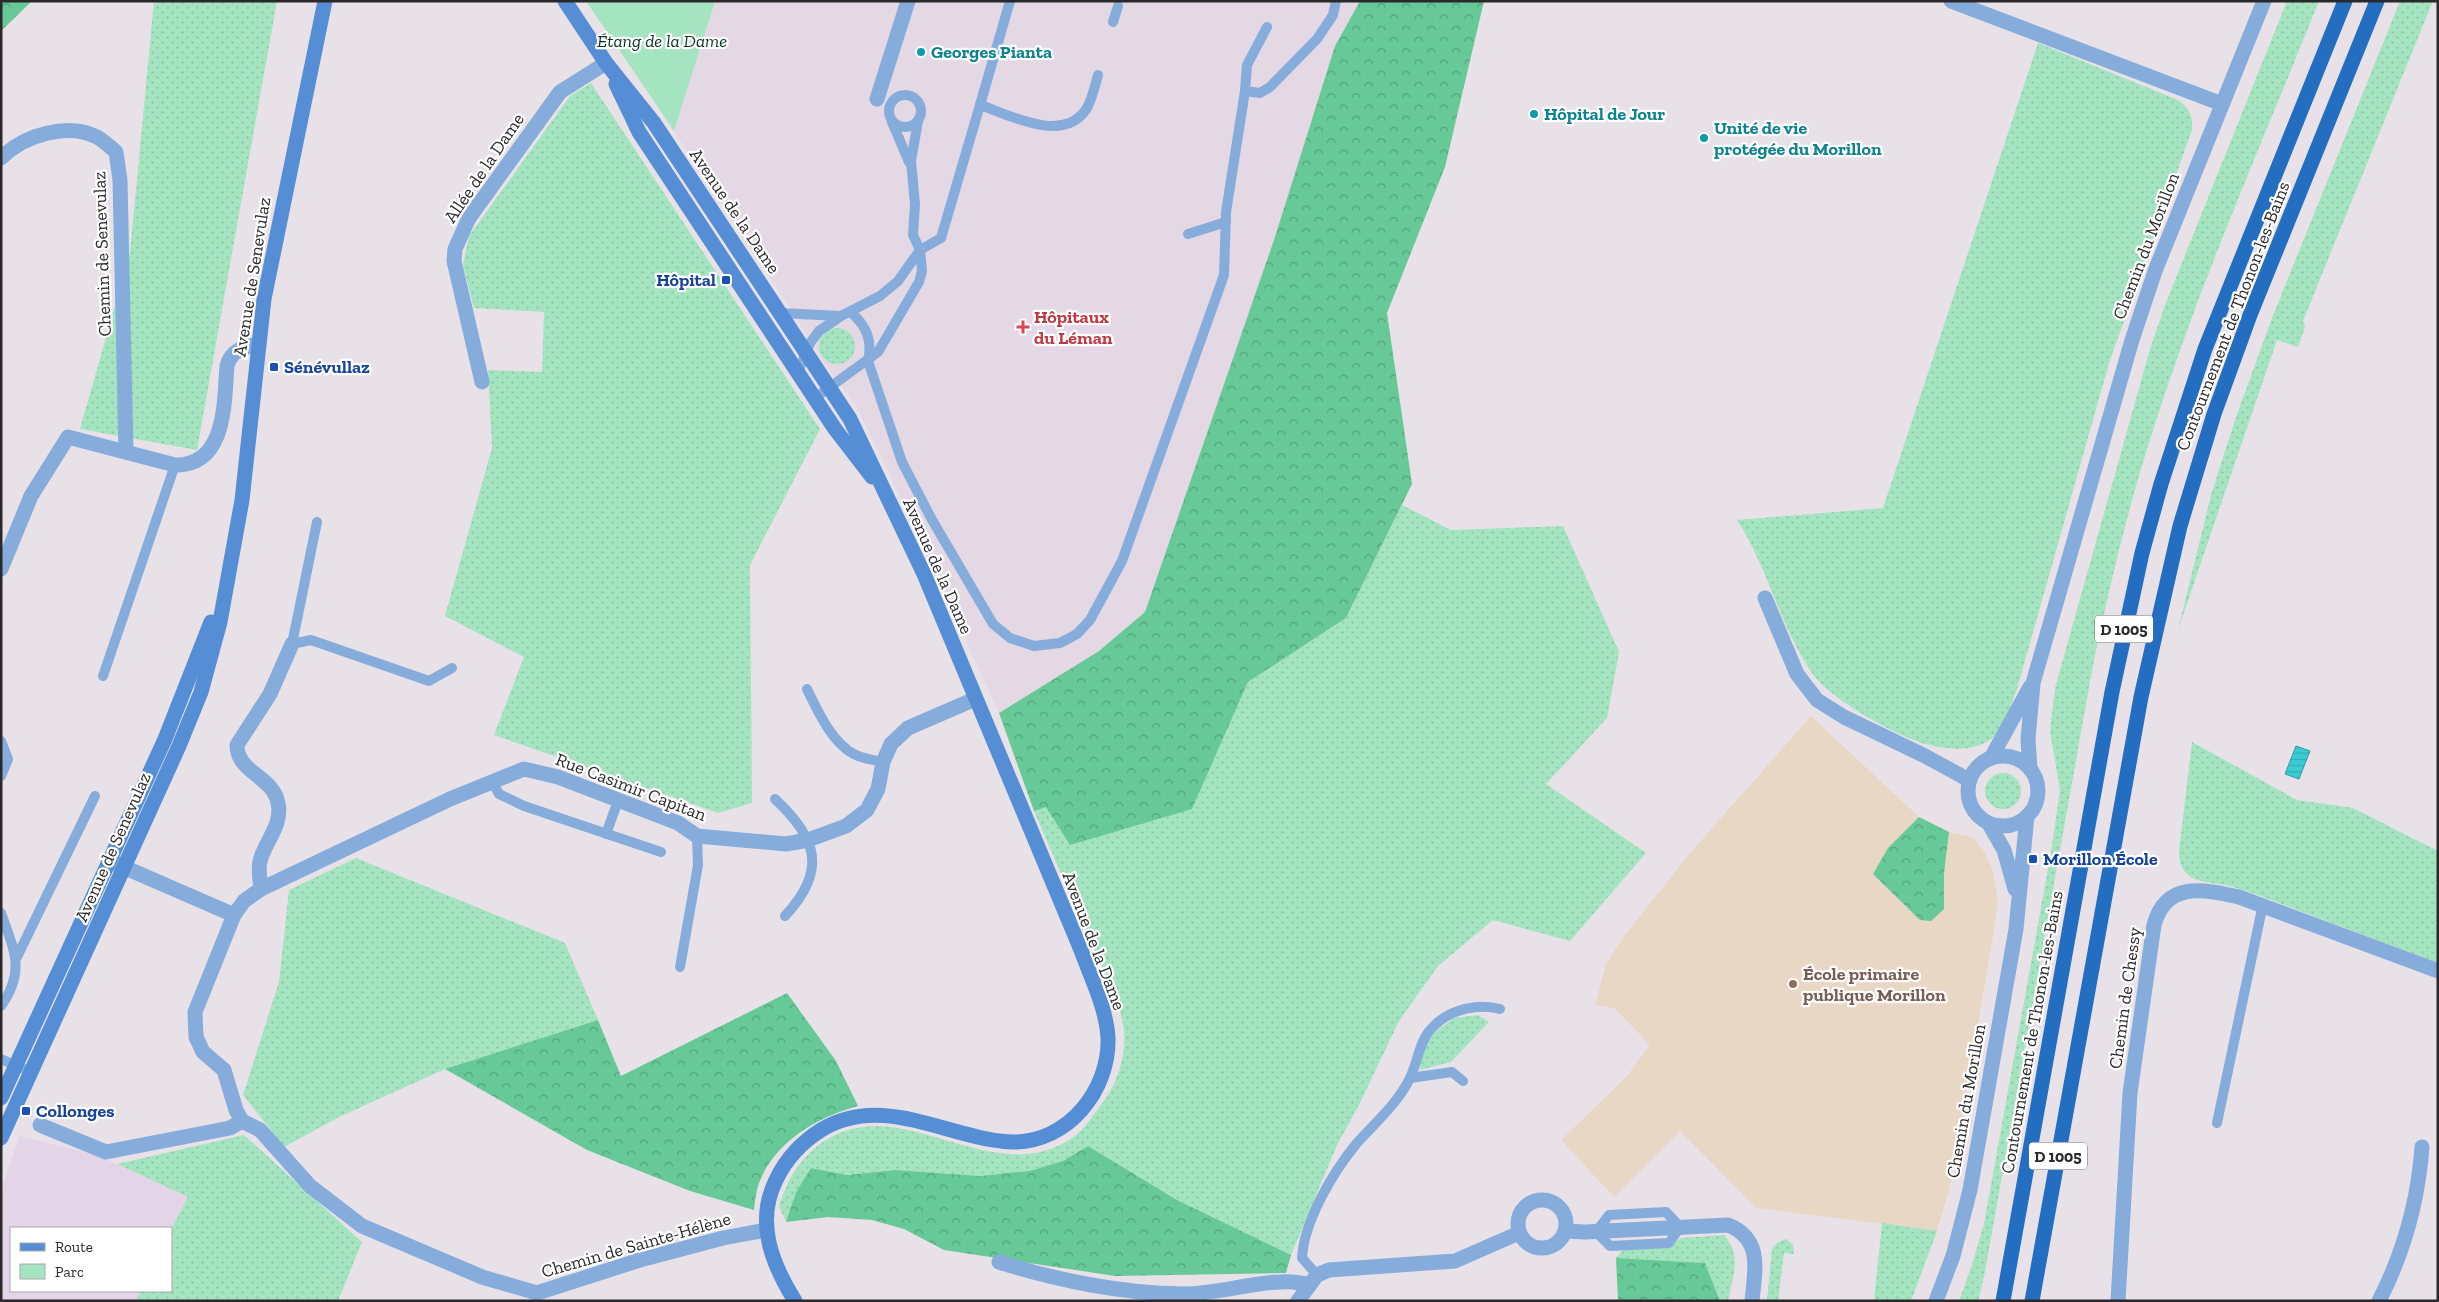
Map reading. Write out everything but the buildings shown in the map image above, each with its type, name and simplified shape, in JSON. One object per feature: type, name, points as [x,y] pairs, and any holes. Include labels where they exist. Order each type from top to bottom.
[{"type":"highway","name":"Contournement de Thonon-les-Bains","points":[[2003,1301],[2112,692],[2142,553],[2166,467],[2205,349],[2345,1]]},
{"type":"highway","name":"Contournement de Thonon-les-Bains","points":[[2032,1301],[2141,697],[2180,526],[2214,414],[2250,315],[2377,1]]},
{"type":"main road","name":"Avenue de Senevulaz","points":[[1,1138],[125,867],[201,692],[220,622],[242,500],[258,344],[273,246],[325,1]]},
{"type":"main road","name":"Avenue de la Dame","points":[[565,1],[606,63],[654,123],[850,419],[882,490],[924,574],[1099,998],[1108,1035],[1106,1058],[1101,1079],[1093,1096],[1072,1120],[1056,1131],[1031,1140],[1003,1141],[907,1118],[879,1114],[852,1117],[832,1124],[806,1141],[785,1164],[776,1181],[769,1198],[766,1230],[775,1263],[795,1301]]},
{"type":"main road","name":"Avenue de la Dame","points":[[606,63],[639,132],[854,456],[882,490]]},
{"type":"main road","name":"Avenue de Senevulaz","points":[[1,1098],[197,662],[230,561]]},
{"type":"street","points":[[877,100],[908,1]]},
{"type":"street","points":[[1951,1],[2222,104]]},
{"type":"street","name":"Chemin du Morillon","points":[[2030,769],[2028,739],[2033,683],[2132,340],[2155,271],[2264,1]]},
{"type":"street","name":"Allée de la Dame","points":[[482,382],[454,261],[455,249],[469,218],[560,92],[606,63]]},
{"type":"street","name":"Chemin de Senevulaz","points":[[1,158],[38,135],[67,130],[97,137],[116,152],[120,180],[126,452]]},
{"type":"street","points":[[1,569],[31,496],[68,437],[175,465],[194,460],[213,444],[222,425],[228,361],[238,350],[258,344]]},
{"type":"street","points":[[1765,598],[1798,674],[1817,700],[1844,717],[1925,756],[1969,780]]},
{"type":"street","points":[[261,889],[260,862],[276,825],[278,801],[269,784],[241,761],[238,745],[270,694],[292,644]]},
{"type":"street","name":"Chemin du Morillon","points":[[1991,758],[2033,683]]},
{"type":"street","name":"Rue Casimir Capitan","points":[[242,1121],[236,1110],[224,1070],[203,1052],[196,1038],[195,1012],[234,915],[244,901],[261,889],[450,799],[524,769],[558,777],[678,824],[697,836],[786,844],[808,840],[846,826],[867,810],[878,788],[883,762],[892,744],[908,728],[975,699]]},
{"type":"street","points":[[1991,758],[2012,758],[2022,762],[2030,769],[2035,778],[2037,793],[2033,808],[2027,816],[2008,826],[1989,824],[1980,818],[1971,806],[1968,796],[1969,780],[1978,767],[1991,758]]},
{"type":"street","name":"Chemin du Morillon","points":[[1936,1301],[1953,1256],[1970,1190],[2016,929],[2027,816]]},
{"type":"street","name":"Chemin du Morillon","points":[[1989,824],[2007,857],[2018,903]]},
{"type":"street","points":[[109,861],[234,915]]},
{"type":"street","name":"Chemin de Chessy","points":[[2118,1301],[2130,1093],[2157,915],[2169,899],[2187,891],[2215,892],[2263,904],[2438,971]]},
{"type":"street","points":[[40,1125],[106,1152],[230,1128],[242,1121]]},
{"type":"street","name":"Chemin de Sainte-Hélène","points":[[242,1121],[260,1130],[310,1186],[362,1226],[482,1276],[544,1297],[663,1254],[723,1238],[766,1230]]},
{"type":"street","points":[[2379,1301],[2392,1275],[2412,1219],[2419,1183],[2422,1147]]},
{"type":"street","points":[[1548,1200],[1561,1210],[1565,1216],[1565,1231],[1556,1242],[1543,1248],[1533,1247],[1524,1241],[1519,1233],[1519,1216],[1530,1202],[1548,1200]]},
{"type":"street","points":[[1565,1231],[1596,1232],[1728,1225],[1745,1235],[1754,1252],[1756,1263],[1752,1301]]},
{"type":"street","points":[[999,1262],[1022,1269],[1122,1290],[1176,1294],[1313,1279],[1343,1268],[1455,1261],[1519,1233]]},
{"type":"street","points":[[1298,1301],[1313,1279]]},
{"type":"lane","points":[[798,372],[806,353],[819,331],[840,316],[874,300],[892,286],[920,250],[941,238],[1010,1]]},
{"type":"lane","points":[[1245,92],[1260,93],[1270,87],[1317,39],[1333,15],[1336,1]]},
{"type":"lane","points":[[1113,22],[1118,6]]},
{"type":"lane","points":[[851,312],[862,322],[869,337],[870,350],[868,361],[902,462],[931,518],[993,624],[1010,638],[1025,645],[1042,647],[1060,643],[1077,634],[1090,620],[1126,551],[1224,275],[1226,222],[1245,92],[1247,65],[1267,27]]},
{"type":"lane","points":[[980,105],[1043,125],[1063,126],[1073,122],[1086,110],[1098,75]]},
{"type":"lane","points":[[815,398],[868,361],[882,348],[919,282],[922,272],[920,250],[913,235],[915,204],[911,168],[912,148],[921,113],[920,104],[915,98],[906,95],[898,96],[891,102],[888,113],[911,168]]},
{"type":"lane","points":[[891,120],[902,128],[911,126],[918,121]]},
{"type":"lane","points":[[1188,234],[1226,222]]},
{"type":"lane","points":[[780,313],[840,316]]},
{"type":"lane","points":[[103,676],[175,465]]},
{"type":"lane","points":[[317,522],[292,644],[311,640],[429,681],[452,668]]},
{"type":"lane","points":[[807,689],[820,717],[834,737],[855,755],[883,762]]},
{"type":"lane","points":[[1,742],[8,758],[1,776]]},
{"type":"lane","points":[[492,782],[499,794],[507,798],[661,852]]},
{"type":"lane","points":[[17,957],[95,796]]},
{"type":"lane","points":[[775,799],[797,819],[808,840],[812,860],[810,882],[802,898],[785,916]]},
{"type":"lane","points":[[606,834],[618,801]]},
{"type":"lane","points":[[680,967],[698,865],[697,836]]},
{"type":"lane","points":[[2217,1123],[2263,904]]},
{"type":"lane","points":[[1,913],[17,957],[17,972],[8,997],[1,1006]]},
{"type":"lane","points":[[1313,1279],[1302,1258],[1303,1243],[1317,1208],[1336,1171],[1392,1104],[1410,1078],[1426,1034],[1436,1024],[1459,1010],[1489,1006],[1500,1009]]},
{"type":"lane","points":[[1,1059],[31,1072]]},
{"type":"lane","points":[[1410,1078],[1452,1072],[1463,1081]]},
{"type":"shaded area","name":"Hôpitaux du Léman","points":[[715,1],[1360,1],[1335,46],[1274,240],[1145,612],[1099,651],[999,713],[889,473],[856,406],[822,360],[674,131]]},
{"type":"shaded area","name":"École primaire publique Morillon","points":[[1811,716],[1919,817],[1949,832],[1972,837],[1984,851],[1992,868],[1998,900],[1992,943],[1949,1191],[1937,1231],[1756,1208],[1680,1131],[1614,1197],[1561,1140],[1626,1077],[1650,1045],[1614,1008],[1595,1005],[1606,964],[1624,936],[1691,852]]},
{"type":"shaded area","points":[[19,1136],[97,1155],[188,1197],[172,1228],[10,1227],[10,1292],[140,1292],[136,1301],[1,1301],[1,1192]]},
{"type":"green space","points":[[1,1],[32,1],[1,31]]},
{"type":"green space","points":[[154,1],[277,1],[197,450],[80,429],[130,253]]},
{"type":"green space","name":"Étang de la Dame","points":[[586,1],[715,1],[674,131]]},
{"type":"green space","points":[[1360,1],[1484,1],[1445,167],[1387,313],[1412,484],[1346,618],[1248,682],[1192,809],[1070,845],[1046,807],[1034,811],[999,713],[1099,651],[1145,612],[1274,240],[1335,46]]},
{"type":"green space","points":[[2287,1],[2319,1],[2192,317],[2155,424],[2128,514],[2093,665],[1984,1277],[1978,1301],[1959,1301],[1984,1224],[2051,852],[2060,790],[2050,731],[2055,688],[2150,349],[2165,305]]},
{"type":"green space","points":[[2400,1],[2433,1],[2303,321],[2305,327],[2298,347],[2277,340],[2178,630],[2211,495],[2236,417],[2272,318]]},
{"type":"green space","points":[[2038,43],[2178,100],[2190,113],[2192,130],[2109,363],[2017,689],[2007,716],[1996,735],[1984,743],[1960,749],[1942,748],[1913,740],[1881,725],[1833,694],[1812,673],[1791,635],[1757,557],[1737,520],[1883,508]]},
{"type":"green space","points":[[591,83],[820,429],[750,565],[752,803],[718,813],[494,735],[524,657],[445,616],[492,448],[488,370],[542,372],[544,312],[474,308],[463,265],[469,236],[570,96]]},
{"type":"green space","points":[[837,328],[844,329],[850,333],[854,339],[854,353],[850,359],[844,363],[837,364],[830,363],[824,359],[820,353],[819,346],[820,339],[824,333],[830,329]]},
{"type":"green space","points":[[1402,505],[1451,530],[1563,526],[1619,652],[1607,718],[1546,784],[1646,853],[1570,941],[1493,920],[1438,966],[1399,1021],[1359,1105],[1337,1145],[1291,1255],[1177,1200],[1088,1146],[1063,1161],[1029,1171],[980,1176],[895,1170],[847,1175],[811,1168],[796,1192],[786,1222],[779,1206],[796,1168],[817,1146],[826,1140],[855,1128],[884,1127],[914,1131],[975,1148],[1005,1154],[1035,1153],[1064,1143],[1085,1126],[1107,1096],[1117,1077],[1123,1056],[1123,1024],[1110,982],[1091,943],[1034,811],[1046,806],[1192,809],[1248,682],[1346,618]]},
{"type":"green space","points":[[2192,742],[2297,800],[2353,808],[2438,851],[2438,963],[2255,894],[2229,886],[2200,881],[2187,874],[2180,861],[2179,851]]},
{"type":"green space","points":[[2003,773],[2016,778],[2021,791],[2016,804],[2003,809],[1990,804],[1985,791],[1990,778]]},
{"type":"green space","points":[[1919,817],[1949,832],[1944,873],[1944,909],[1931,921],[1920,920],[1873,874],[1888,848]]},
{"type":"green space","points":[[356,858],[565,943],[598,1020],[445,1069],[339,1117],[284,1147],[243,1095],[279,982],[289,890]]},
{"type":"green space","points":[[787,993],[836,1061],[858,1106],[813,1124],[787,1143],[766,1168],[758,1186],[754,1210],[690,1191],[587,1150],[445,1069],[598,1020],[621,1076]]},
{"type":"green space","points":[[1478,1015],[1489,1022],[1451,1062],[1420,1070],[1422,1049],[1432,1034],[1454,1018]]},
{"type":"green space","points":[[244,1135],[362,1242],[338,1301],[136,1301],[140,1292],[172,1292],[172,1228],[188,1197],[117,1164]]},
{"type":"green space","points":[[1088,1146],[1177,1200],[1291,1255],[1286,1273],[1115,1276],[944,1250],[904,1229],[872,1220],[828,1217],[786,1222],[796,1192],[811,1168],[847,1175],[895,1170],[980,1176],[1029,1171],[1063,1161]]},
{"type":"green space","points":[[1882,1223],[1937,1231],[1911,1301],[1874,1301]]},
{"type":"green space","points":[[1724,1235],[1733,1250],[1735,1266],[1728,1301],[1720,1301],[1705,1263],[1616,1258],[1624,1249],[1671,1245],[1681,1238]]},
{"type":"green space","points":[[1786,1239],[1793,1245],[1794,1254],[1784,1253],[1778,1301],[1767,1301],[1772,1249],[1778,1242]]},
{"type":"green space","points":[[1616,1258],[1705,1263],[1720,1301],[1618,1301]]},
{"type":"water","points":[[2296,746],[2310,751],[2299,779],[2285,774]]},
{"type":"place","name":"Georges Pianta","points":[[921,52]]},
{"type":"place","name":"Hôpital de Jour","points":[[1534,114]]},
{"type":"place","name":"Unité de vie protégée du Morillon","points":[[1704,138]]},
{"type":"place","name":"Hôpital","points":[[726,280]]},
{"type":"place","name":"Hôpitaux du Léman","points":[[1023,327]]},
{"type":"place","name":"Sénévullaz","points":[[274,367]]},
{"type":"place","name":"Morillon École","points":[[2033,859]]},
{"type":"place","name":"École primaire publique Morillon","points":[[1793,984]]},
{"type":"place","name":"Collonges","points":[[26,1111]]}]
